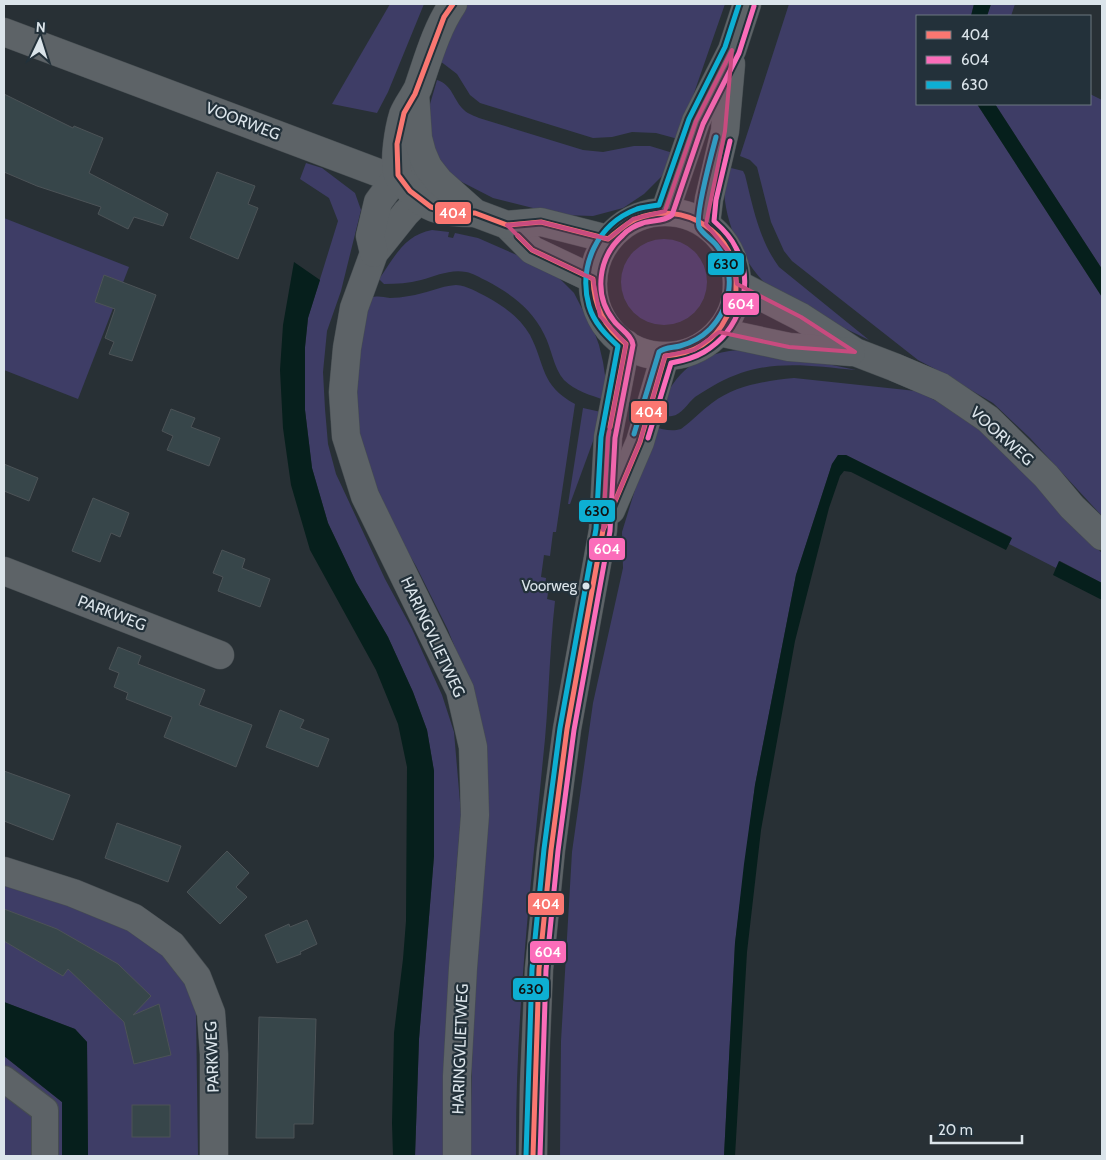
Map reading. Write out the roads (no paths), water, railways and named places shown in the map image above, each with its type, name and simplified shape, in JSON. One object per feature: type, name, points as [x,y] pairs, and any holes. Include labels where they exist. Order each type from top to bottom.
[{"type":"street","points":[[453,4],[444,17],[415,94],[404,113],[397,144],[398,175],[419,200],[431,208],[451,213],[475,212]]},
{"type":"street","points":[[665,211],[696,121],[732,50],[747,4]]},
{"type":"street","name":"VOORWEG","points":[[4,32],[379,173],[398,175]]},
{"type":"street","points":[[706,224],[709,200],[725,131],[732,50]]},
{"type":"street","points":[[415,94],[418,138],[422,154],[428,167],[439,181],[475,212],[507,226],[532,250],[592,279]]},
{"type":"street","points":[[398,175],[428,167]]},
{"type":"street","name":"HARINGVLIETWEG","points":[[428,167],[419,200],[374,253],[354,308],[347,348],[343,392],[346,436],[365,496],[460,690],[473,747],[475,815],[457,1076],[457,1156]]},
{"type":"street","name":"HARINGVLIETWEG","points":[[374,253],[370,236],[378,202],[398,175]]},
{"type":"street","points":[[665,211],[686,215],[706,224],[716,233],[729,250],[736,270],[738,284],[732,310],[719,332],[694,350],[675,356],[644,353],[626,344],[607,327],[595,304],[592,279],[597,258],[608,239],[615,231],[633,218],[654,212],[665,211]]},
{"type":"street","points":[[507,226],[541,222],[608,239]]},
{"type":"street","name":"VOORWEG","points":[[738,284],[801,317],[855,352],[941,387],[988,418],[1102,536]]},
{"type":"street","name":"VOORWEG","points":[[719,332],[789,347],[855,352]]},
{"type":"street","points":[[533,1156],[539,969],[551,850],[568,720],[603,530],[608,437],[626,344]]},
{"type":"street","points":[[603,530],[640,442],[665,356]]},
{"type":"street","name":"PARKWEG","points":[[4,571],[220,655]]},
{"type":"street","name":"PARKWEG","points":[[4,871],[73,893],[134,918],[172,945],[197,977],[211,1021],[214,1054],[214,1156]]},
{"type":"street","points":[[4,1079],[46,1110],[45,1156]]},
{"type":"place","name":"Voorweg","points":[[586,586]]}]
